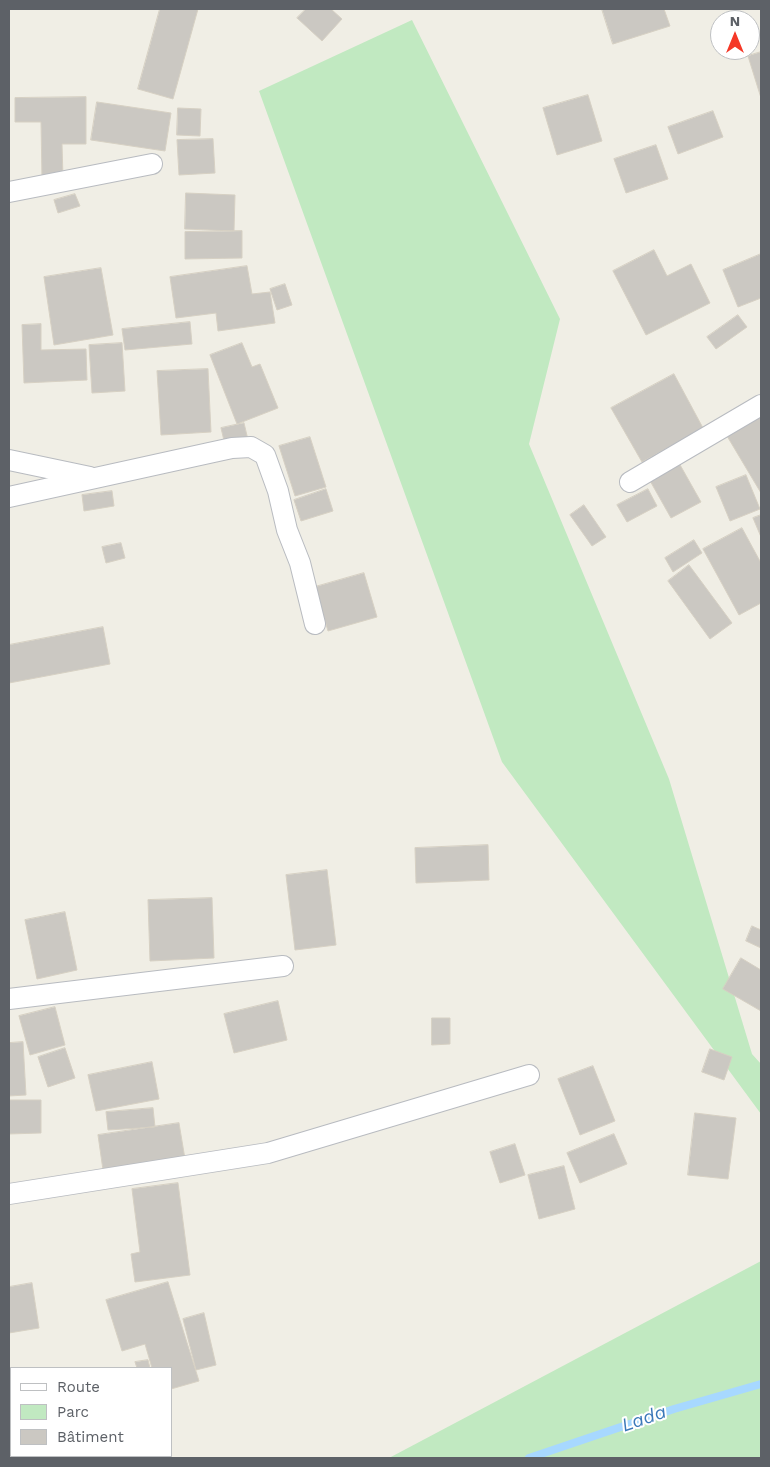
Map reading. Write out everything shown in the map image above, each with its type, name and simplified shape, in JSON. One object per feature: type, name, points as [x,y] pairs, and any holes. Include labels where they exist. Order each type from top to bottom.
[{"type":"street","points":[[9,192],[152,164]]},
{"type":"street","points":[[630,482],[761,404]]},
{"type":"street","points":[[9,497],[232,448],[251,447],[266,455],[278,491],[287,530],[300,563],[315,624]]},
{"type":"street","points":[[9,460],[96,478]]},
{"type":"street","points":[[9,999],[283,966]]},
{"type":"street","points":[[9,1194],[268,1153],[529,1074]]},
{"type":"green space","points":[[412,20],[560,319],[529,444],[669,779],[752,1054],[761,1064],[761,1114],[502,762],[259,91]]},
{"type":"green space","points":[[761,1261],[761,1458],[389,1458]]},
{"type":"building","points":[[160,9],[198,9],[173,99],[138,89]]},
{"type":"building","points":[[306,9],[331,9],[342,19],[322,41],[297,18]]},
{"type":"building","points":[[602,9],[664,9],[670,26],[613,44]]},
{"type":"building","points":[[760,52],[761,98],[749,60],[760,60]]},
{"type":"building","points":[[588,95],[602,141],[557,155],[543,108]]},
{"type":"building","points":[[86,97],[86,144],[62,144],[63,178],[42,179],[41,122],[15,122],[15,98]]},
{"type":"building","points":[[97,102],[171,113],[165,151],[91,140]]},
{"type":"building","points":[[178,108],[201,109],[200,136],[177,135]]},
{"type":"building","points":[[713,111],[723,137],[678,154],[668,127]]},
{"type":"building","points":[[213,139],[215,173],[179,175],[177,140]]},
{"type":"building","points":[[656,145],[668,179],[626,193],[614,159]]},
{"type":"building","points":[[186,193],[235,195],[234,231],[185,229]]},
{"type":"building","points":[[75,194],[80,206],[58,213],[54,200]]},
{"type":"building","points":[[242,231],[242,258],[185,259],[185,232]]},
{"type":"building","points":[[654,250],[667,276],[691,264],[710,303],[646,335],[613,271]]},
{"type":"building","points":[[761,254],[761,298],[738,307],[723,270]]},
{"type":"building","points":[[247,266],[252,294],[270,292],[275,323],[218,331],[216,313],[176,318],[170,277]]},
{"type":"building","points":[[101,268],[113,335],[54,345],[44,277]]},
{"type":"building","points":[[285,284],[292,305],[277,310],[270,289]]},
{"type":"building","points":[[738,315],[747,327],[716,349],[707,337]]},
{"type":"building","points":[[190,322],[192,344],[125,350],[122,329]]},
{"type":"building","points":[[41,324],[41,350],[86,349],[87,380],[24,383],[22,325]]},
{"type":"building","points":[[122,343],[125,391],[92,393],[89,345]]},
{"type":"building","points":[[242,343],[252,367],[260,364],[278,408],[237,424],[210,355]]},
{"type":"building","points":[[208,369],[211,432],[161,435],[157,371]]},
{"type":"building","points":[[674,374],[703,428],[642,462],[611,408]]},
{"type":"building","points":[[761,416],[761,493],[727,436]]},
{"type":"building","points":[[244,423],[249,444],[226,449],[221,428]]},
{"type":"building","points":[[310,437],[326,487],[295,496],[279,446]]},
{"type":"building","points":[[679,463],[701,502],[671,518],[649,479]]},
{"type":"building","points":[[746,475],[760,509],[730,521],[716,487]]},
{"type":"building","points":[[326,489],[333,511],[301,521],[294,500]]},
{"type":"building","points":[[648,489],[657,506],[627,522],[617,505]]},
{"type":"building","points":[[112,491],[114,506],[84,511],[82,495]]},
{"type":"building","points":[[584,505],[606,537],[592,546],[570,515]]},
{"type":"building","points":[[761,515],[761,537],[753,518]]},
{"type":"building","points":[[742,528],[761,563],[761,603],[739,615],[703,549]]},
{"type":"building","points":[[694,540],[702,553],[673,572],[665,558]]},
{"type":"building","points":[[121,543],[125,558],[106,563],[102,547]]},
{"type":"building","points":[[689,565],[732,623],[710,639],[668,581]]},
{"type":"building","points":[[364,573],[377,617],[328,631],[315,587]]},
{"type":"building","points":[[103,627],[110,664],[9,683],[9,645]]},
{"type":"building","points":[[488,845],[489,880],[416,883],[415,848]]},
{"type":"building","points":[[327,870],[336,945],[295,950],[286,875]]},
{"type":"building","points":[[212,898],[214,958],[150,961],[148,900]]},
{"type":"building","points":[[65,912],[77,970],[37,979],[25,920]]},
{"type":"building","points":[[752,926],[761,930],[761,948],[746,941]]},
{"type":"building","points":[[741,958],[761,970],[761,1011],[723,989]]},
{"type":"building","points":[[278,1001],[287,1040],[234,1053],[224,1014]]},
{"type":"building","points":[[55,1007],[65,1045],[30,1055],[19,1016]]},
{"type":"building","points":[[432,1018],[450,1018],[450,1044],[432,1045]]},
{"type":"building","points":[[23,1042],[26,1095],[9,1096],[9,1043]]},
{"type":"building","points":[[65,1048],[75,1078],[48,1087],[38,1057]]},
{"type":"building","points":[[710,1049],[732,1057],[724,1080],[702,1072]]},
{"type":"building","points":[[152,1062],[159,1099],[96,1111],[88,1075]]},
{"type":"building","points":[[593,1066],[615,1121],[580,1135],[558,1079]]},
{"type":"building","points":[[9,1100],[41,1100],[41,1133],[9,1134]]},
{"type":"building","points":[[153,1108],[155,1127],[108,1130],[106,1112]]},
{"type":"building","points":[[695,1113],[736,1118],[728,1179],[688,1175]]},
{"type":"building","points":[[179,1123],[186,1165],[104,1177],[98,1135]]},
{"type":"building","points":[[614,1134],[627,1164],[580,1183],[567,1153]]},
{"type":"building","points":[[515,1144],[525,1175],[500,1183],[490,1152]]},
{"type":"building","points":[[564,1166],[575,1209],[539,1219],[528,1175]]},
{"type":"building","points":[[178,1183],[190,1275],[135,1282],[131,1254],[140,1252],[132,1189]]},
{"type":"building","points":[[168,1282],[199,1381],[172,1389],[172,1367],[152,1367],[145,1344],[122,1351],[106,1300]]},
{"type":"building","points":[[32,1283],[39,1328],[9,1333],[9,1287]]},
{"type":"building","points":[[204,1313],[216,1365],[196,1370],[183,1319]]},
{"type":"building","points":[[148,1360],[150,1367],[137,1367],[135,1362]]},
{"type":"waterway","name":"Lada","points":[[529,1458],[674,1409],[761,1384]]}]
